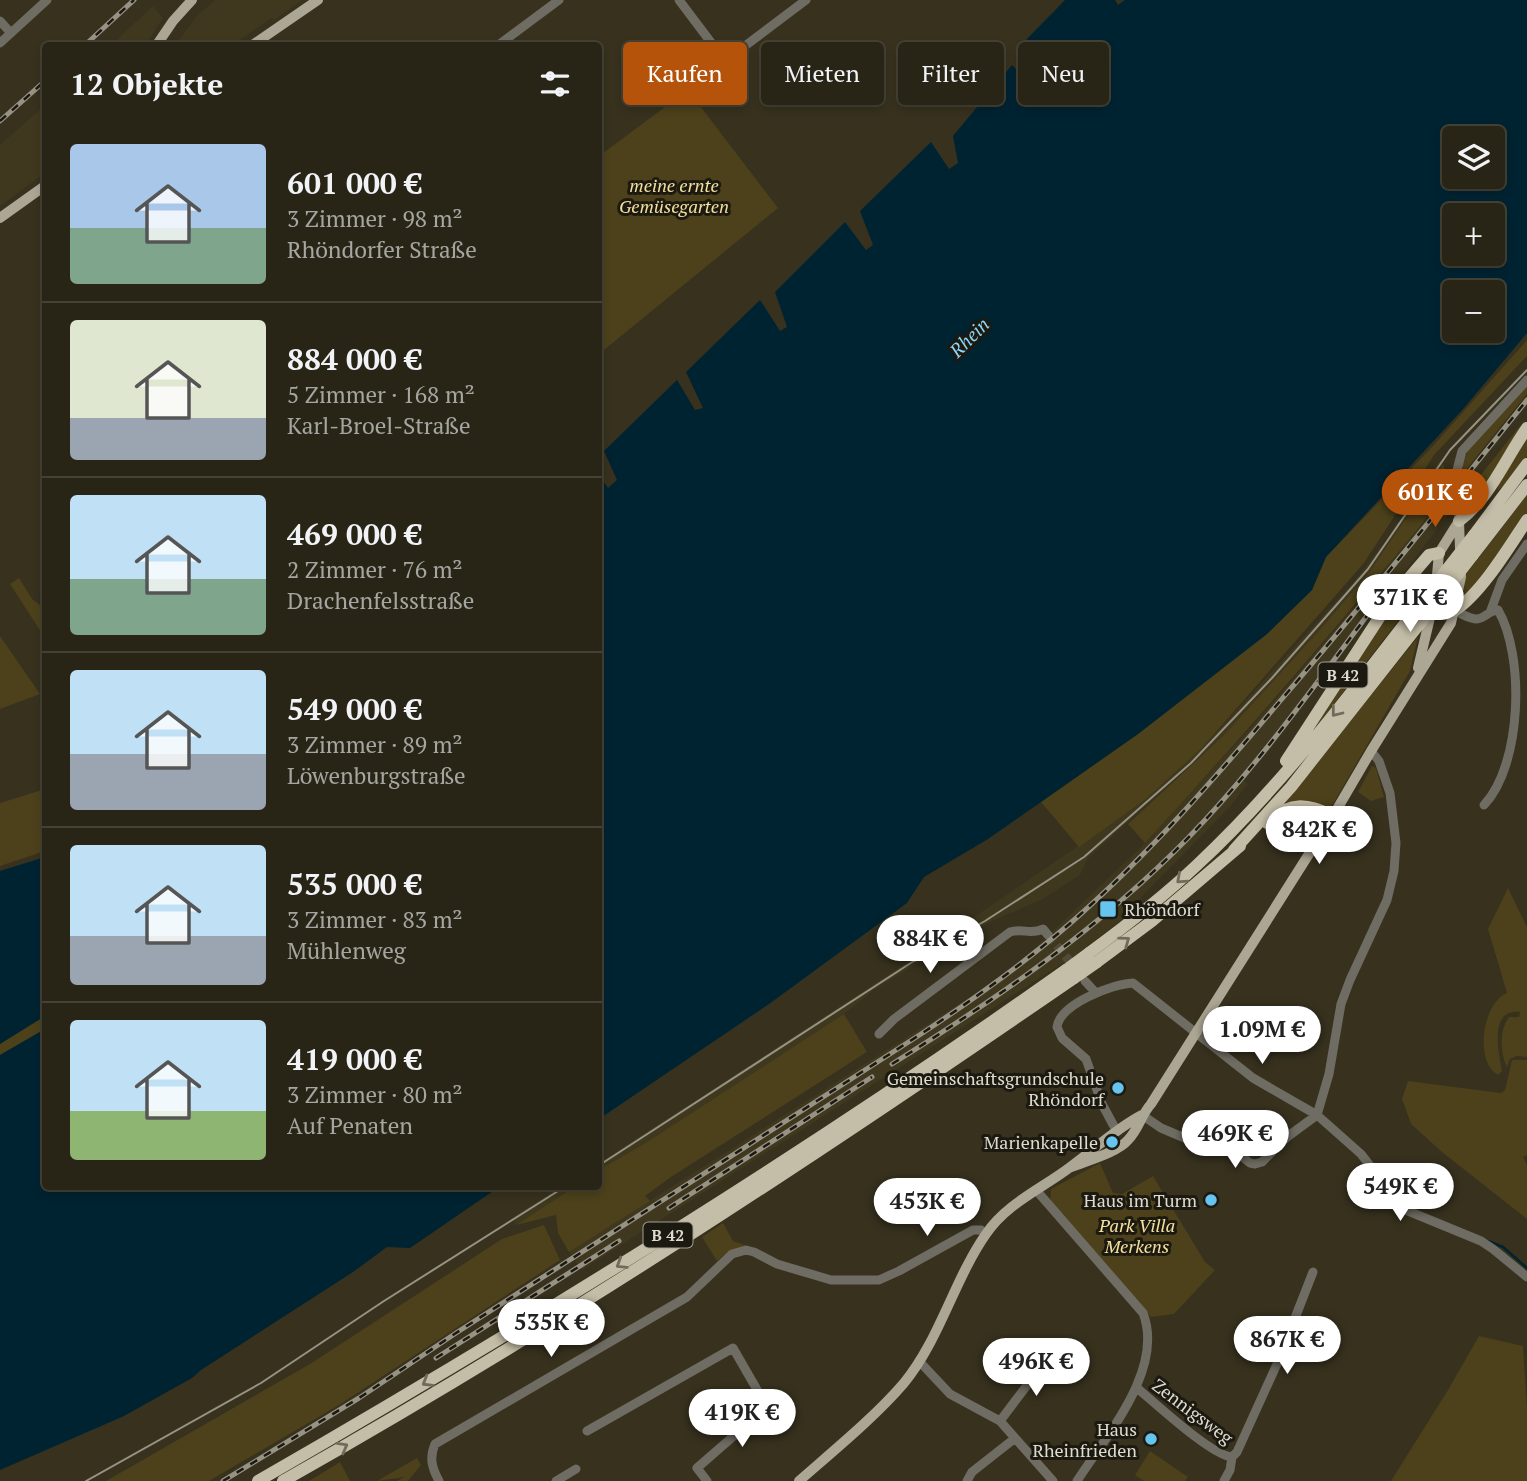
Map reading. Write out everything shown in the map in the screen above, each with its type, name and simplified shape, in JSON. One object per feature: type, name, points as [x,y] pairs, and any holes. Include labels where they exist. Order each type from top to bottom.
[{"type":"highway","points":[[1459,521],[1488,491],[1527,428]]},
{"type":"highway","name":"B 42","points":[[283,1481],[381,1426],[711,1221],[883,1108],[1075,976],[1199,864],[1255,807],[1323,729],[1527,464]]},
{"type":"highway","name":"B 42","points":[[1093,957],[1152,921],[1234,850],[1291,787],[1527,485]]},
{"type":"highway","points":[[1458,504],[1475,505]]},
{"type":"highway","points":[[1454,611],[1465,604],[1507,551],[1527,520]]},
{"type":"highway","name":"B 42","points":[[1255,807],[1392,598],[1429,555],[1439,553]]},
{"type":"highway","name":"B 42","points":[[1234,850],[1251,839],[1275,815],[1292,807],[1305,805],[1333,817]]},
{"type":"highway","name":"B 42","points":[[258,1481],[372,1415],[707,1211],[901,1084],[1075,976]]},
{"type":"main road","points":[[159,42],[192,0]]},
{"type":"main road","points":[[257,42],[318,0]]},
{"type":"main road","points":[[0,218],[42,188]]},
{"type":"main road","points":[[1413,681],[1436,594],[1439,553],[1459,521]]},
{"type":"main road","points":[[799,1481],[903,1384],[919,1361],[966,1266],[985,1234],[1006,1211],[1069,1168],[1119,1128],[1142,1115],[1151,1104],[1333,817],[1413,681],[1451,623],[1461,577],[1459,521]]},
{"type":"main road","points":[[1439,553],[1457,562],[1461,577]]},
{"type":"main road","points":[[1436,594],[1440,603],[1454,611]]},
{"type":"main road","points":[[1069,1168],[1123,1145],[1138,1128],[1142,1115]]},
{"type":"main road","points":[[1119,1128],[1130,1128],[1132,1136]]},
{"type":"street","points":[[0,43],[47,0]]},
{"type":"street","points":[[502,42],[559,0]]},
{"type":"street","points":[[681,3],[725,61],[806,0]]},
{"type":"street","points":[[0,22],[11,33]]},
{"type":"street","points":[[1459,521],[1455,478],[1462,450],[1527,380]]},
{"type":"street","points":[[1454,611],[1474,619],[1484,617],[1492,610],[1502,580],[1527,544]]},
{"type":"street","points":[[1484,805],[1508,761],[1516,723],[1507,628],[1498,610],[1492,610]]},
{"type":"street","points":[[1142,1115],[1161,1128],[1194,1142],[1231,1148],[1255,1164],[1262,1162],[1287,1137],[1317,1115],[1329,1074],[1341,1004],[1387,901],[1394,871],[1396,843],[1390,793],[1379,761],[1371,751]]},
{"type":"street","points":[[879,1034],[894,1019],[1010,932],[1020,929],[1030,933],[1043,929],[1048,935]]},
{"type":"street","points":[[1075,976],[1096,993]]},
{"type":"street","points":[[1119,1128],[1102,1104],[1086,1059],[1062,1038],[1058,1031],[1058,1020],[1062,1014],[1096,993],[1125,984],[1135,984],[1253,1078],[1317,1115],[1361,1154],[1408,1211],[1481,1241],[1527,1277]]},
{"type":"street","points":[[1036,1190],[1143,1313],[1147,1340],[1137,1388],[1077,1481]]},
{"type":"street","points":[[439,1481],[433,1469],[431,1453],[436,1444],[687,1297],[732,1254],[746,1250],[754,1252],[789,1268],[831,1280],[879,1280],[973,1230],[981,1230],[985,1234]]},
{"type":"street","points":[[1224,1481],[1230,1470],[1232,1457],[1237,1452],[1277,1364],[1313,1272]]},
{"type":"street","points":[[587,1431],[733,1348],[767,1407],[697,1468],[707,1481]]},
{"type":"street","points":[[919,1361],[950,1394],[1000,1421],[1053,1481]]},
{"type":"street","points":[[1000,1421],[1031,1380],[1027,1365]]},
{"type":"street","name":"Zennigsweg","points":[[1137,1388],[1203,1442],[1225,1457],[1232,1457]]},
{"type":"street","points":[[967,1481],[979,1466],[1014,1439]]},
{"type":"street","points":[[556,1481],[576,1469]]},
{"type":"shaded area","points":[[215,0],[302,0],[236,42],[177,42],[197,16]]},
{"type":"shaded area","points":[[153,6],[163,18],[147,42],[114,42]]},
{"type":"shaded area","points":[[42,108],[42,175],[0,206],[0,145]]},
{"type":"shaded area","points":[[1439,461],[1443,464],[1370,571],[1324,625],[1224,735],[1088,858],[1080,875],[1041,900],[990,922],[876,988],[844,1014],[602,1168],[602,1161],[928,949],[1146,799],[1201,749],[1352,584],[1385,542]]},
{"type":"shaded area","points":[[1444,497],[1451,511],[1244,781],[1248,784],[1229,808],[1142,896],[1136,909],[1073,957],[582,1270],[569,1252],[976,993],[1019,962],[1145,843],[1253,725]]},
{"type":"shaded area","points":[[556,1190],[569,1190],[516,1225],[512,1218]]},
{"type":"green space","name":"meine ernte Gemüsegarten","points":[[668,105],[699,105],[778,208],[602,352],[602,154]]},
{"type":"green space","points":[[1527,340],[1527,356],[1434,455],[1364,563],[1201,749],[1146,799],[1079,847],[1041,802],[1138,734],[1267,634],[1312,590],[1326,557],[1432,447]]},
{"type":"green space","points":[[1527,386],[1527,394],[1465,471],[1462,467],[1468,450]]},
{"type":"green space","points":[[1527,417],[1477,498],[1469,502],[1464,496]]},
{"type":"green space","points":[[1527,434],[1527,456],[1507,483],[1497,491],[1498,484]]},
{"type":"green space","points":[[1443,464],[1451,487],[1444,497],[1297,673],[1145,843],[1128,824],[1224,735],[1324,625],[1370,571]]},
{"type":"green space","points":[[1527,495],[1527,513],[1488,571],[1461,600],[1464,577]]},
{"type":"green space","points":[[1420,570],[1428,582],[1304,743],[1396,598]]},
{"type":"green space","points":[[19,578],[32,599],[42,607],[42,633],[10,584]]},
{"type":"green space","points":[[0,636],[40,694],[0,709]]},
{"type":"green space","points":[[1418,637],[1410,671],[1333,804],[1327,808],[1296,801],[1284,803]]},
{"type":"green space","points":[[1372,766],[1376,768],[1384,797],[1371,801],[1358,792]]},
{"type":"green space","points":[[42,790],[42,852],[0,866],[0,803]]},
{"type":"green space","points":[[1508,888],[1527,927],[1527,1057],[1517,1056],[1510,1059],[1507,1067],[1502,1048],[1503,1028],[1509,1017],[1519,1017],[1520,1012],[1510,1013],[1503,1017],[1499,1024],[1498,1044],[1502,1071],[1498,1075],[1490,1068],[1486,1058],[1484,1033],[1492,1008],[1498,999],[1507,993],[1488,929]]},
{"type":"green space","points":[[844,1014],[867,1052],[671,1177],[645,1196],[650,1201],[569,1252],[558,1233],[556,1215],[516,1225],[569,1190],[602,1190],[602,1168]]},
{"type":"green space","points":[[42,1018],[42,1031],[0,1055],[0,1044]]},
{"type":"green space","points":[[1512,1060],[1527,1060],[1527,1155],[1523,1157],[1527,1165],[1527,1219],[1411,1124],[1402,1099],[1408,1081],[1501,1093],[1505,1090]]},
{"type":"green space","name":"Park Villa Merkens","points":[[1100,1163],[1113,1193],[1122,1194],[1153,1176],[1205,1262],[1215,1270],[1174,1314],[1151,1317],[1050,1203],[1051,1189]]},
{"type":"green space","points":[[723,1223],[733,1241],[750,1247],[730,1250],[717,1261],[702,1237]]},
{"type":"green space","points":[[544,1225],[560,1260],[339,1405],[209,1481],[106,1481],[310,1364],[502,1239]]},
{"type":"green space","points":[[1479,1336],[1523,1346],[1527,1406],[1527,1481],[1391,1481],[1448,1390]]},
{"type":"green space","points":[[1150,1451],[1188,1477],[1185,1481],[1144,1481],[1135,1475]]},
{"type":"green space","points":[[417,1458],[421,1465],[408,1481],[397,1481],[405,1477],[377,1481]]},
{"type":"green space","points":[[340,1462],[350,1481],[309,1481]]},
{"type":"water","name":"Rhein","points":[[1065,0],[1115,0],[1118,5],[1125,0],[1527,0],[1527,333],[1464,408],[1326,557],[1312,590],[1267,634],[1138,734],[988,839],[924,877],[907,903],[769,1004],[602,1117],[602,479],[608,488],[617,480],[604,451],[677,380],[695,410],[703,408],[686,372],[760,300],[780,331],[787,327],[775,292],[845,222],[866,250],[873,245],[860,211],[931,142],[949,169],[958,163],[953,136],[979,105],[1004,105],[1004,75],[1012,65],[1018,71],[1018,105],[1109,105],[1109,42],[1028,42],[1027,39]]},
{"type":"water","points":[[42,858],[42,1018],[0,1044],[0,871]]},
{"type":"water","points":[[42,1031],[42,1190],[495,1190],[410,1248],[387,1247],[192,1378],[124,1416],[0,1470],[0,1055]]},
{"type":"waterway","points":[[1488,1241],[1503,1247],[1527,1268]]},
{"type":"tunnel","points":[[1048,935],[1076,969]]},
{"type":"tram line","points":[[915,961],[985,921],[1084,857],[1191,763],[1272,678],[1368,569],[1450,450],[1527,370]]},
{"type":"tram line","points":[[602,1163],[920,957]]},
{"type":"tram line","points":[[86,1481],[261,1383],[384,1301],[560,1190]]},
{"type":"railway","points":[[88,42],[134,0]]},
{"type":"railway","points":[[0,121],[42,84]]},
{"type":"railway","points":[[223,1481],[359,1398],[921,1034],[999,980],[1056,936],[1182,814],[1374,589],[1527,400]]},
{"type":"railway","points":[[892,1064],[971,1014],[1047,960],[1084,932],[1154,871],[1240,781],[1381,597]]},
{"type":"railway","points":[[669,1208],[872,1077]]},
{"type":"railway","points":[[436,1358],[619,1241]]},
{"type":"place","name":"Rhöndorf","points":[[1108,909]]},
{"type":"place","name":"Gemeinschaftsgrundschule Rhöndorf","points":[[1118,1088]]},
{"type":"place","name":"Marienkapelle","points":[[1112,1142]]},
{"type":"place","name":"Haus im Turm","points":[[1211,1200]]},
{"type":"place","name":"Haus Rheinfrieden","points":[[1151,1439]]}]
